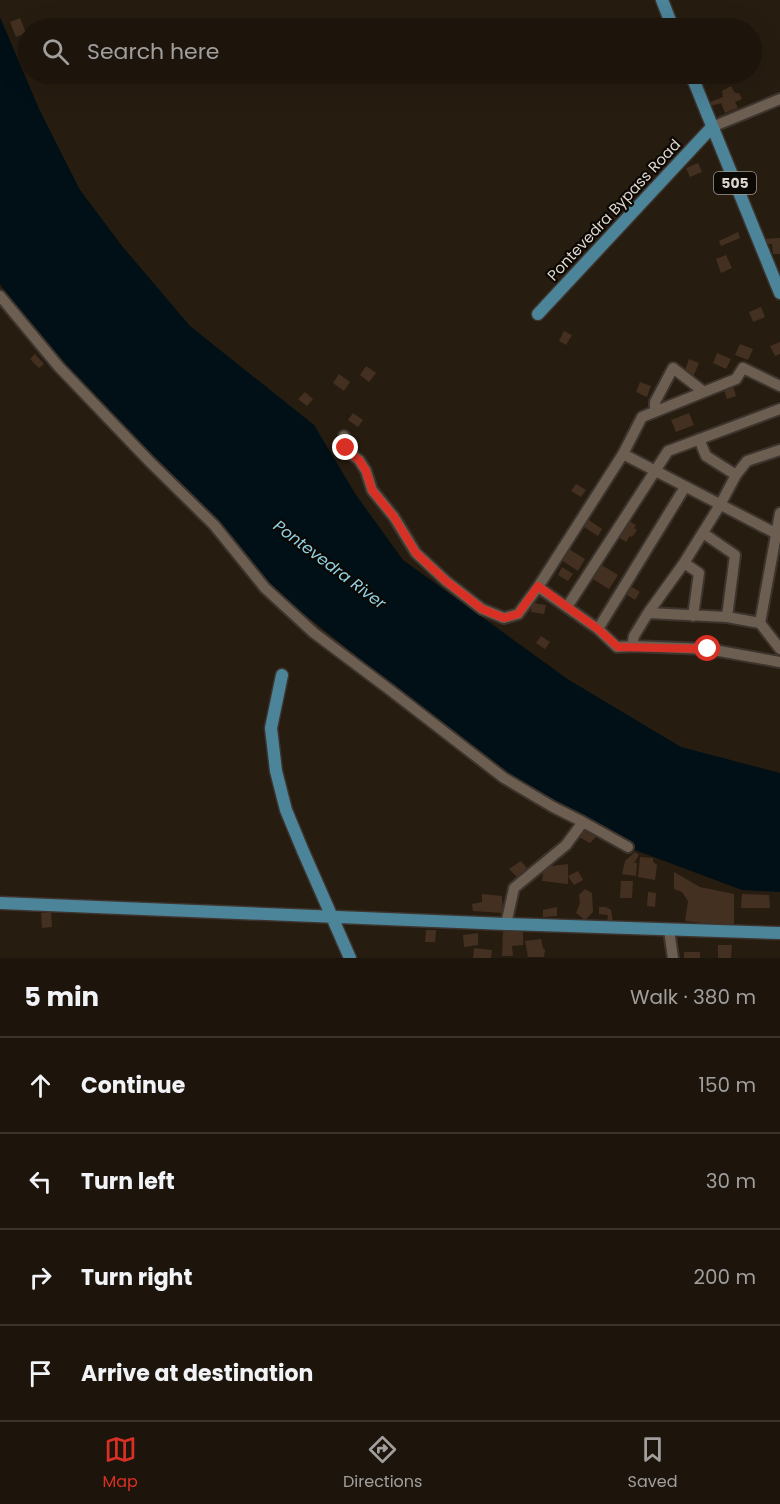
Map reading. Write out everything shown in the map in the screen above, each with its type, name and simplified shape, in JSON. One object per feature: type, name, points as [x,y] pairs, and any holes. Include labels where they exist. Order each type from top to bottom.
[{"type":"main road","points":[[662,0],[669,18]]},
{"type":"main road","name":"505","points":[[695,84],[780,292]]},
{"type":"main road","name":"Pontevedra Bypass Road","points":[[538,314],[712,127]]},
{"type":"main road","points":[[282,675],[271,728],[276,771],[286,810],[350,958]]},
{"type":"main road","points":[[0,903],[780,933]]},
{"type":"street","points":[[712,127],[780,99]]},
{"type":"street","points":[[0,296],[59,367],[214,525],[265,588],[314,633],[504,778],[628,847]]},
{"type":"street","points":[[655,412],[655,402],[673,368],[704,392]]},
{"type":"street","points":[[344,436],[346,448],[359,460],[366,471],[372,490],[394,517],[416,553],[446,581],[482,609],[504,618],[518,614],[538,586],[623,454],[642,417],[736,379],[743,368],[780,386]]},
{"type":"street","points":[[567,607],[668,451],[780,409]]},
{"type":"street","points":[[699,439],[706,456],[736,475]]},
{"type":"street","points":[[632,646],[634,636],[648,613],[684,563],[747,460],[780,450]]},
{"type":"street","points":[[623,454],[777,534]]},
{"type":"street","points":[[598,629],[685,487]]},
{"type":"street","points":[[760,623],[780,513]]},
{"type":"street","points":[[703,533],[735,555],[727,617]]},
{"type":"street","points":[[684,563],[699,573],[693,616]]},
{"type":"street","points":[[538,586],[598,629],[618,647],[708,649],[780,662]]},
{"type":"street","points":[[648,613],[727,617],[760,623],[780,649]]},
{"type":"street","points":[[506,924],[514,888],[566,845],[583,822]]},
{"type":"street","points":[[669,930],[673,958]]},
{"type":"water","name":"Pontevedra River","points":[[0,17],[18,59],[18,84],[28,84],[80,190],[122,246],[190,326],[314,425],[356,495],[403,560],[569,680],[681,747],[780,773],[780,892],[742,890],[635,850],[512,781],[279,594],[187,490],[107,411],[31,328],[0,284]]},
{"type":"building","points":[[18,19],[18,36],[16,37],[10,22]]},
{"type":"building","points":[[731,86],[742,99],[735,102],[738,108],[725,113],[721,103],[711,106],[710,102],[723,97],[722,91]]},
{"type":"building","points":[[698,163],[702,172],[690,177],[686,168]]},
{"type":"building","points":[[738,232],[740,238],[721,246],[719,241]]},
{"type":"building","points":[[780,238],[780,254],[773,254],[772,244],[765,244],[764,239]]},
{"type":"building","points":[[726,255],[732,268],[721,273],[716,259]]},
{"type":"building","points":[[761,307],[765,317],[753,322],[749,312]]},
{"type":"building","points":[[564,331],[572,335],[566,345],[559,341]]},
{"type":"building","points":[[780,342],[780,354],[775,356],[770,346]]},
{"type":"building","points":[[740,344],[753,349],[748,360],[735,355]]},
{"type":"building","points":[[717,353],[731,359],[726,369],[713,363]]},
{"type":"building","points":[[35,354],[44,364],[39,368],[30,359]]},
{"type":"building","points":[[689,359],[699,363],[693,377],[684,373]]},
{"type":"building","points":[[366,366],[376,373],[369,382],[360,375]]},
{"type":"building","points":[[339,374],[350,382],[344,391],[333,383]]},
{"type":"building","points":[[640,382],[651,386],[647,397],[636,392]]},
{"type":"building","points":[[733,386],[736,396],[727,399],[724,390]]},
{"type":"building","points":[[305,392],[313,399],[307,406],[298,399]]},
{"type":"building","points":[[353,413],[363,420],[358,427],[348,420]]},
{"type":"building","points":[[689,413],[694,425],[676,432],[671,420]]},
{"type":"building","points":[[576,484],[586,490],[581,497],[571,491]]},
{"type":"building","points":[[586,518],[602,529],[598,536],[581,525]]},
{"type":"building","points":[[625,519],[636,525],[634,528],[637,530],[626,542],[615,535]]},
{"type":"building","points":[[567,548],[585,559],[578,571],[560,559]]},
{"type":"building","points":[[600,564],[618,575],[609,589],[591,578]]},
{"type":"building","points":[[562,567],[573,574],[568,581],[558,575]]},
{"type":"building","points":[[629,585],[640,592],[635,600],[624,593]]},
{"type":"building","points":[[532,603],[546,605],[544,614],[531,612]]},
{"type":"building","points":[[541,636],[550,642],[545,649],[536,643]]},
{"type":"building","points":[[584,830],[596,837],[590,843],[577,836]]},
{"type":"building","points":[[635,852],[639,855],[634,863],[637,863],[636,876],[622,874],[625,861]]},
{"type":"building","points":[[640,857],[653,858],[653,862],[657,865],[655,880],[638,877]]},
{"type":"building","points":[[521,861],[527,868],[517,877],[509,869]]},
{"type":"building","points":[[568,864],[568,884],[542,881],[544,867]]},
{"type":"building","points":[[578,871],[583,880],[574,885],[568,876]]},
{"type":"building","points":[[674,872],[700,887],[734,894],[734,927],[685,921],[688,901],[682,892],[674,889]]},
{"type":"building","points":[[621,881],[633,881],[632,898],[620,898]]},
{"type":"building","points":[[585,889],[592,893],[593,912],[585,920],[576,913],[580,903],[579,895]]},
{"type":"building","points":[[648,892],[656,893],[655,907],[647,906]]},
{"type":"building","points":[[482,894],[502,896],[503,913],[473,911],[472,904],[482,902]]},
{"type":"building","points":[[742,894],[769,895],[770,908],[741,908]]},
{"type":"building","points":[[557,907],[557,916],[543,917],[543,910]]},
{"type":"building","points":[[599,907],[611,910],[613,922],[607,922],[608,915],[599,914]]},
{"type":"building","points":[[51,912],[52,927],[42,928],[41,913]]},
{"type":"building","points":[[426,930],[436,930],[435,942],[425,942]]},
{"type":"building","points":[[503,931],[523,931],[523,945],[512,946],[513,956],[502,956]]},
{"type":"building","points":[[478,933],[478,945],[464,947],[463,935]]},
{"type":"building","points":[[541,939],[545,950],[544,957],[528,957],[525,941]]},
{"type":"building","points":[[718,945],[732,945],[731,958],[718,958]]},
{"type":"building","points":[[474,948],[492,950],[491,958],[473,958]]},
{"type":"building","points":[[684,952],[700,952],[700,958],[684,958]]},
{"type":"route","points":[[346,448],[359,460],[366,471],[372,490],[394,517],[416,553],[446,581],[482,609],[504,618],[518,614],[538,586],[598,629],[618,647],[708,649]]}]
